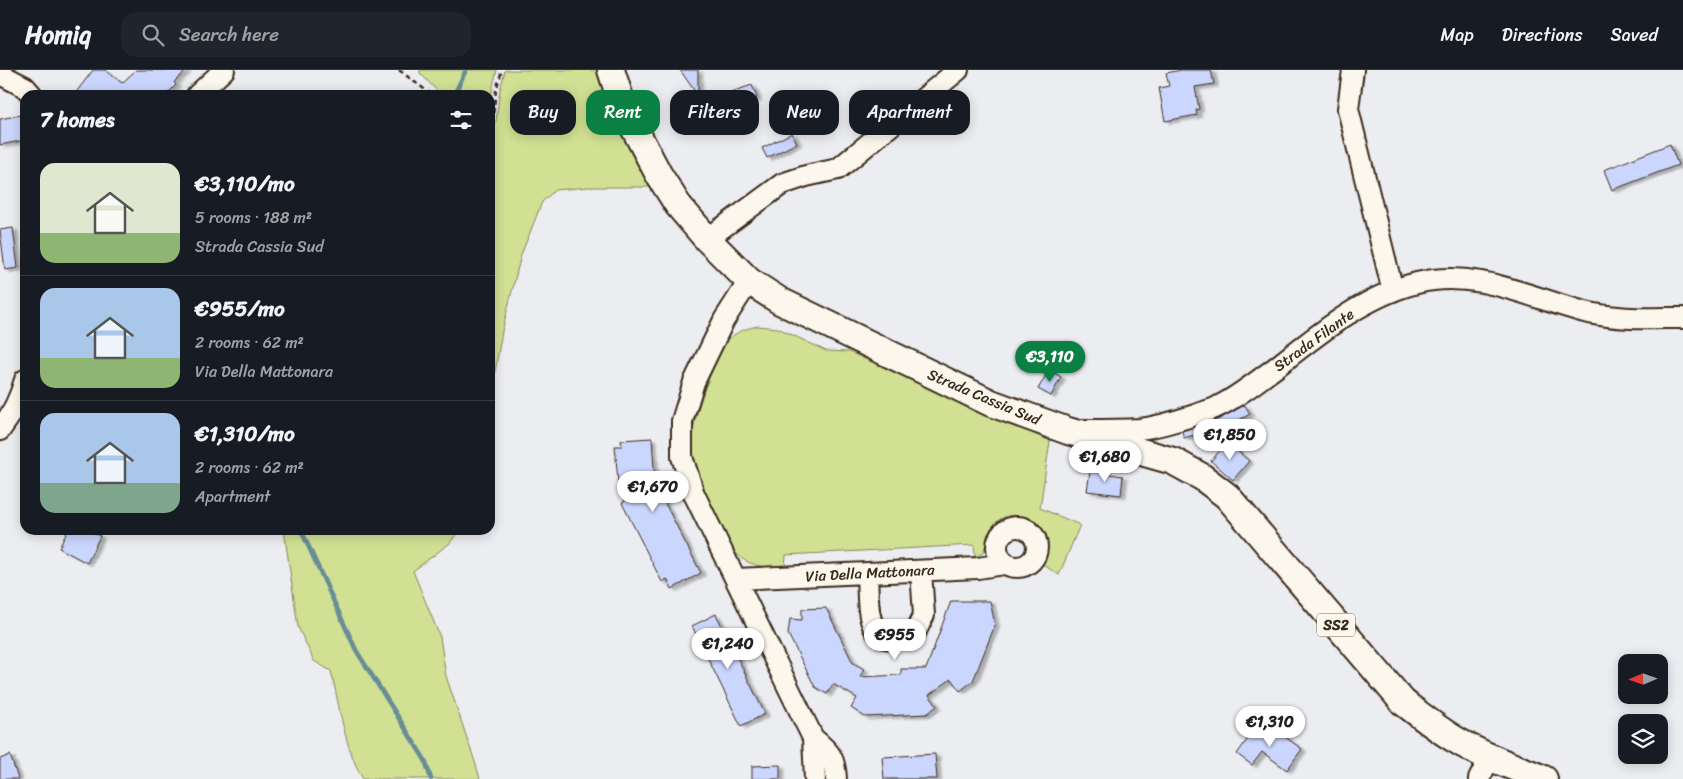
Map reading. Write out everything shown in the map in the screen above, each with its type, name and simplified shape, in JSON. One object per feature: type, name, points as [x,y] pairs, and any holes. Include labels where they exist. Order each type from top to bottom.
[{"type":"main road","name":"Strada Cassia Sud","points":[[611,70],[624,107],[658,175],[678,205],[748,282],[780,301],[991,403],[1068,431],[1173,461],[1202,477],[1227,496],[1403,702],[1431,724],[1457,740],[1484,768],[1544,779]]},
{"type":"street","points":[[202,90],[224,70]]},
{"type":"street","points":[[707,239],[782,184],[806,176],[838,169],[958,70]]},
{"type":"street","points":[[1353,70],[1348,109],[1393,291]]},
{"type":"street","points":[[0,74],[28,90]]},
{"type":"street","name":"Strada Filante","points":[[1068,431],[1140,428],[1178,420],[1219,407],[1251,386],[1349,313],[1393,291],[1417,282],[1449,278],[1484,282],[1534,295],[1585,312],[1622,319],[1683,318]]},
{"type":"street","points":[[748,282],[724,320],[694,382],[682,421],[682,456],[694,494],[813,738],[815,779]]},
{"type":"street","points":[[0,430],[20,396]]},
{"type":"street","name":"Via Della Mattonara","points":[[736,580],[978,568],[1004,564]]},
{"type":"street","points":[[867,573],[869,619],[877,633],[884,638],[903,638],[915,633],[924,615],[921,570]]},
{"type":"street","points":[[813,738],[829,751],[836,765],[836,779]]},
{"type":"path","points":[[398,70],[425,90]]},
{"type":"path","points":[[495,99],[502,70]]},
{"type":"green space","points":[[420,70],[497,70],[492,90],[436,90],[420,73]]},
{"type":"green space","points":[[505,70],[605,70],[613,90],[586,90],[586,135],[631,135],[652,187],[589,187],[555,190],[542,202],[521,255],[502,331],[495,372],[495,122]]},
{"type":"green space","points":[[758,326],[778,328],[826,351],[849,352],[1050,441],[1040,508],[1080,525],[1059,575],[1039,562],[1044,549],[1043,537],[1030,520],[1020,516],[1000,519],[992,527],[983,553],[975,557],[974,545],[786,555],[785,568],[757,565],[741,558],[722,531],[700,483],[695,466],[692,441],[700,404],[710,374],[722,349],[737,333]]},
{"type":"green space","points":[[285,535],[456,535],[450,543],[413,571],[440,637],[446,676],[480,779],[363,779],[351,754],[331,671],[314,661],[298,627]]},
{"type":"building","points":[[93,70],[105,70],[122,83],[136,70],[187,70],[174,82],[176,85],[171,90],[78,90]]},
{"type":"building","points":[[680,70],[698,70],[698,90],[694,90]]},
{"type":"building","points":[[1181,70],[1211,70],[1214,84],[1195,87],[1199,109],[1196,110],[1197,115],[1165,121],[1159,88],[1169,86],[1166,73]]},
{"type":"building","points":[[752,85],[754,90],[737,90]]},
{"type":"building","points":[[20,115],[20,141],[0,145],[0,119]]},
{"type":"building","points":[[788,135],[793,135],[797,143],[767,158],[762,148]]},
{"type":"building","points":[[1670,144],[1678,165],[1612,190],[1604,170]]},
{"type":"building","points":[[13,228],[18,268],[5,270],[0,230]]},
{"type":"building","points":[[1049,370],[1061,377],[1051,396],[1038,389]]},
{"type":"building","points":[[1245,405],[1250,414],[1239,420],[1239,422],[1184,438],[1182,431],[1219,419]]},
{"type":"building","points":[[652,438],[655,484],[701,573],[672,589],[667,579],[662,582],[622,503],[625,501],[624,482],[618,483],[615,446],[622,446],[621,440]]},
{"type":"building","points":[[1227,442],[1249,461],[1233,480],[1211,461]]},
{"type":"building","points":[[1090,471],[1123,476],[1121,495],[1087,491]]},
{"type":"building","points":[[66,535],[100,536],[87,563],[59,548]]},
{"type":"building","points":[[951,601],[990,601],[995,625],[973,681],[960,691],[951,679],[929,695],[937,706],[927,714],[865,717],[851,708],[857,698],[833,684],[827,694],[815,687],[788,634],[790,619],[802,620],[802,609],[826,608],[853,663],[864,669],[860,677],[901,675],[901,669],[926,669]]},
{"type":"building","points":[[716,614],[765,714],[741,726],[692,626]]},
{"type":"building","points":[[1271,727],[1302,749],[1287,770],[1262,752],[1252,765],[1237,754],[1254,730],[1264,737]]},
{"type":"building","points":[[935,754],[937,779],[884,779],[882,757]]},
{"type":"building","points":[[10,755],[18,779],[0,779],[0,759]]},
{"type":"building","points":[[780,765],[780,779],[752,779],[752,766]]},
{"type":"waterway","points":[[456,90],[466,70]]},
{"type":"waterway","points":[[303,535],[356,650],[425,760],[431,779]]}]
